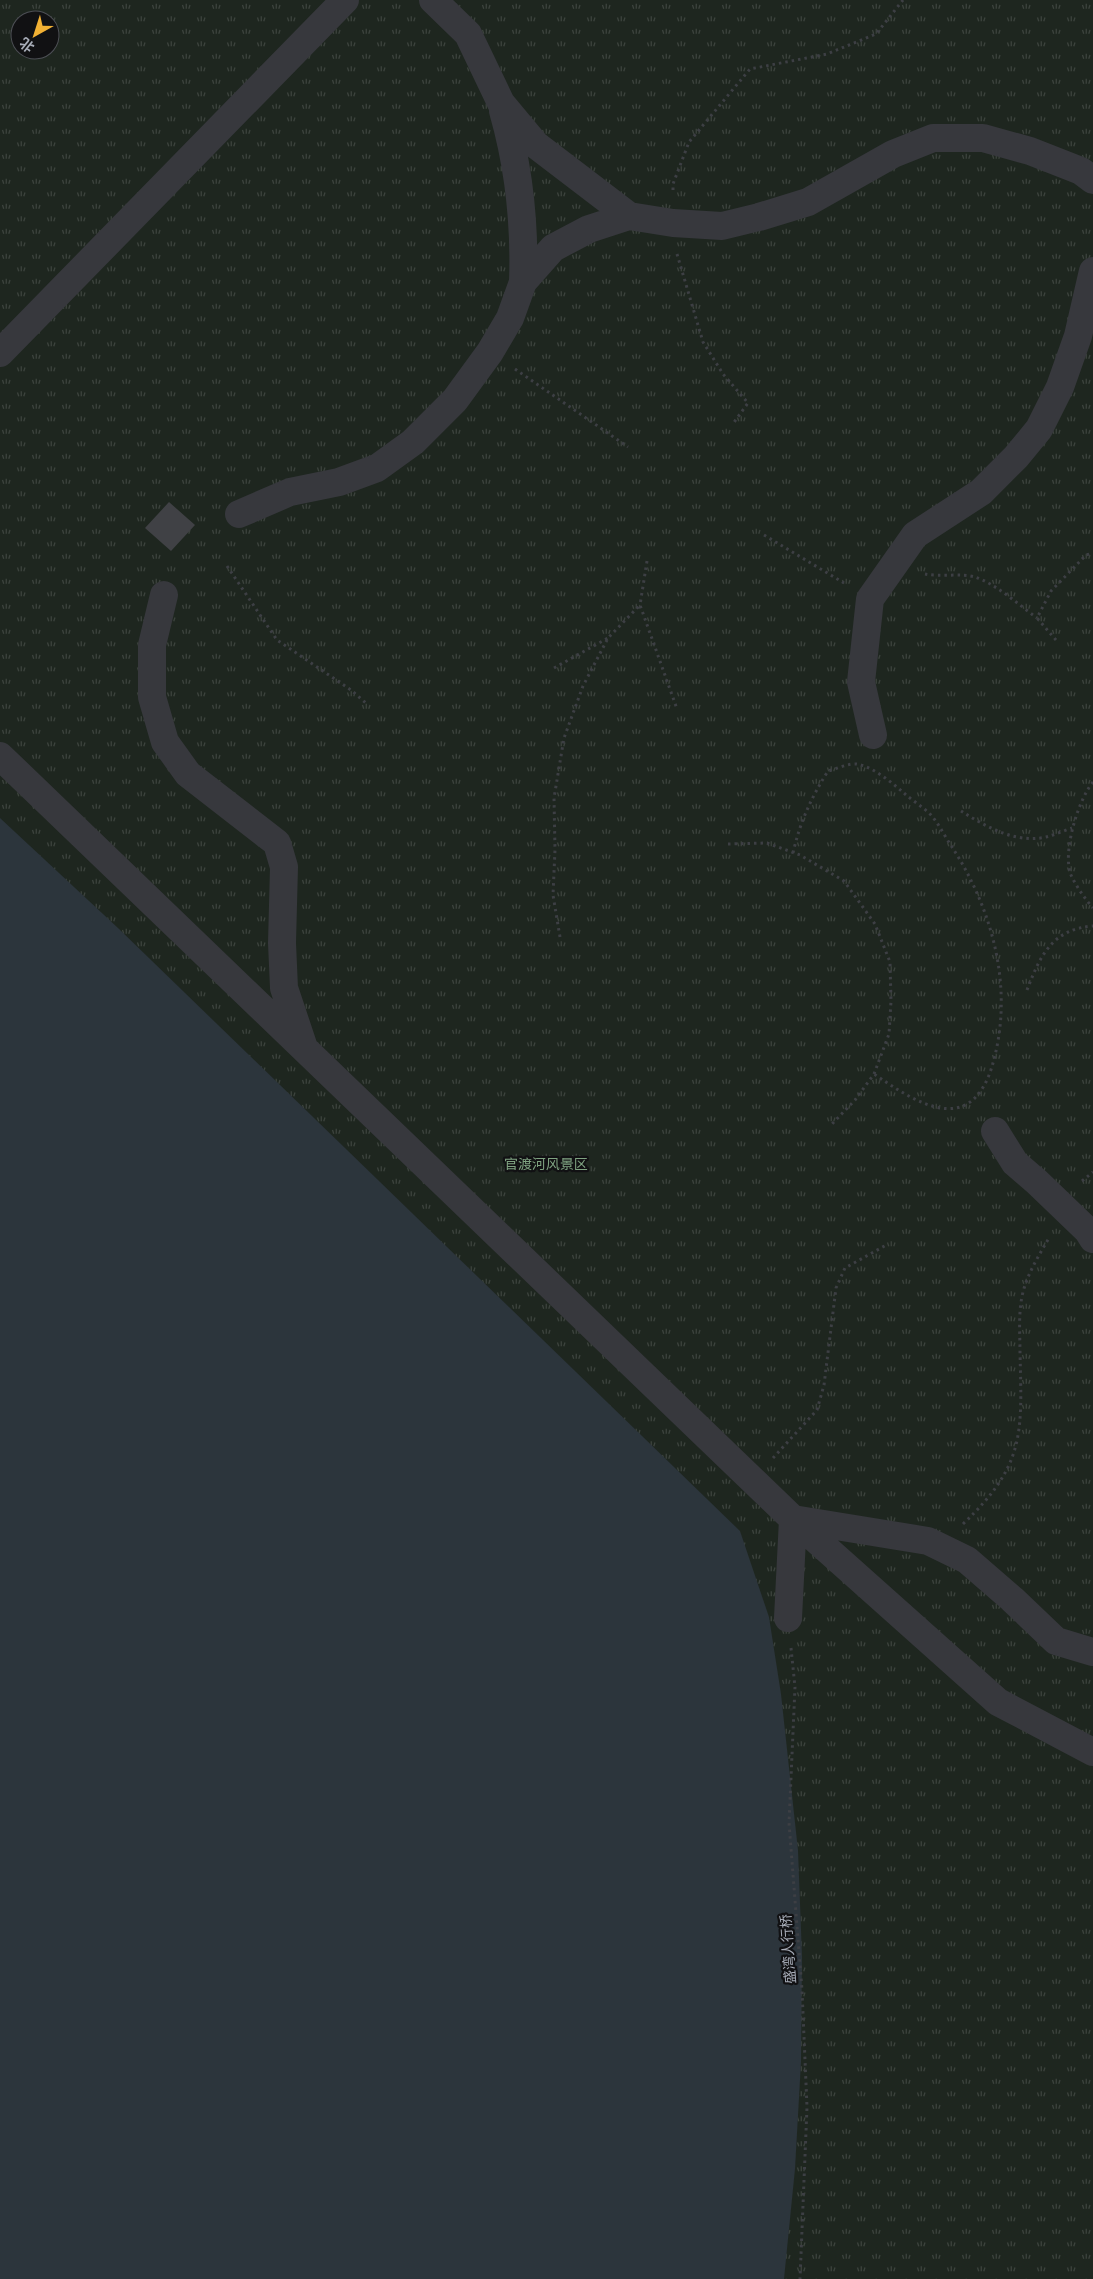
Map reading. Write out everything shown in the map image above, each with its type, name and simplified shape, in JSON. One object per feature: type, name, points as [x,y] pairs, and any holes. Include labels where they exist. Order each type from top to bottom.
[{"type":"lane","points":[[0,353],[344,0]]},
{"type":"lane","points":[[239,514],[290,492],[340,482],[377,468],[413,442],[455,400],[490,352],[510,318],[523,282],[524,242],[520,191],[513,144],[501,103],[468,34],[434,0]]},
{"type":"lane","points":[[501,103],[536,145],[629,216]]},
{"type":"lane","points":[[523,282],[553,248],[589,229],[629,216],[673,223],[722,226],[759,217],[808,202],[893,154],[934,138],[982,138],[1030,151],[1081,171],[1093,180]]},
{"type":"lane","points":[[873,735],[861,682],[870,599],[915,535],[981,492],[1016,458],[1039,429],[1060,387],[1078,336],[1093,271]]},
{"type":"lane","points":[[164,595],[152,645],[152,698],[165,742],[188,774],[277,844],[284,867],[282,943],[284,988],[304,1049]]},
{"type":"lane","points":[[0,756],[793,1519],[998,1702],[1093,1752]]},
{"type":"lane","points":[[995,1131],[1015,1163],[1088,1231],[1093,1239]]},
{"type":"lane","points":[[793,1519],[928,1541],[967,1560],[1056,1641],[1093,1652]]},
{"type":"lane","points":[[788,1618],[793,1519]]},
{"type":"path","points":[[732,425],[748,403],[723,374],[703,342],[678,259],[673,223],[673,184],[689,142],[750,69],[827,54],[876,34],[897,10],[903,0]]},
{"type":"path","points":[[490,352],[628,447]]},
{"type":"path","points":[[764,534],[870,599]]},
{"type":"path","points":[[1036,618],[1051,591],[1086,555],[1093,553]]},
{"type":"path","points":[[647,561],[640,605],[677,710]]},
{"type":"path","points":[[227,566],[277,640],[351,690],[367,704]]},
{"type":"path","points":[[892,567],[937,577],[974,577],[1007,596],[1036,618],[1056,640]]},
{"type":"path","points":[[560,937],[554,895],[554,798],[564,738],[583,686],[608,638],[640,605]]},
{"type":"path","points":[[554,668],[608,638]]},
{"type":"path","points":[[793,853],[802,819],[812,796],[828,771],[856,764],[882,775],[932,816],[969,875],[981,906],[997,955],[1002,998],[1000,1029],[987,1084],[972,1099],[957,1108],[944,1107],[919,1102],[874,1074]]},
{"type":"path","points":[[1093,782],[1075,817],[1069,846],[1070,874],[1093,908]]},
{"type":"path","points":[[961,811],[991,830],[1019,838],[1044,838],[1072,828]]},
{"type":"path","points":[[728,844],[767,843],[793,853],[844,881],[875,924],[890,962],[890,1034],[874,1074],[856,1100],[832,1124]]},
{"type":"path","points":[[1027,990],[1039,960],[1055,940],[1080,927],[1093,926]]},
{"type":"path","points":[[940,1547],[986,1503],[1004,1478],[1017,1446],[1022,1419],[1020,1318],[1023,1293],[1036,1261],[1081,1182],[1093,1172]]},
{"type":"path","points":[[752,1480],[817,1410],[824,1384],[836,1288],[845,1268],[888,1244]]},
{"type":"path","name":"盛湾人行桥","points":[[788,1618],[795,1687],[789,1823],[802,1990],[807,2107],[800,2279]]},
{"type":"green space","name":"官渡河风景区","points":[[0,0],[1093,0],[1093,2279],[0,2279]]},
{"type":"shaded area","points":[[0,818],[118,928],[740,1531],[769,1617],[781,1694],[798,1850],[802,1956],[801,2062],[795,2169],[784,2279],[0,2279]]},
{"type":"building","points":[[169,502],[195,525],[171,551],[145,528]]}]
